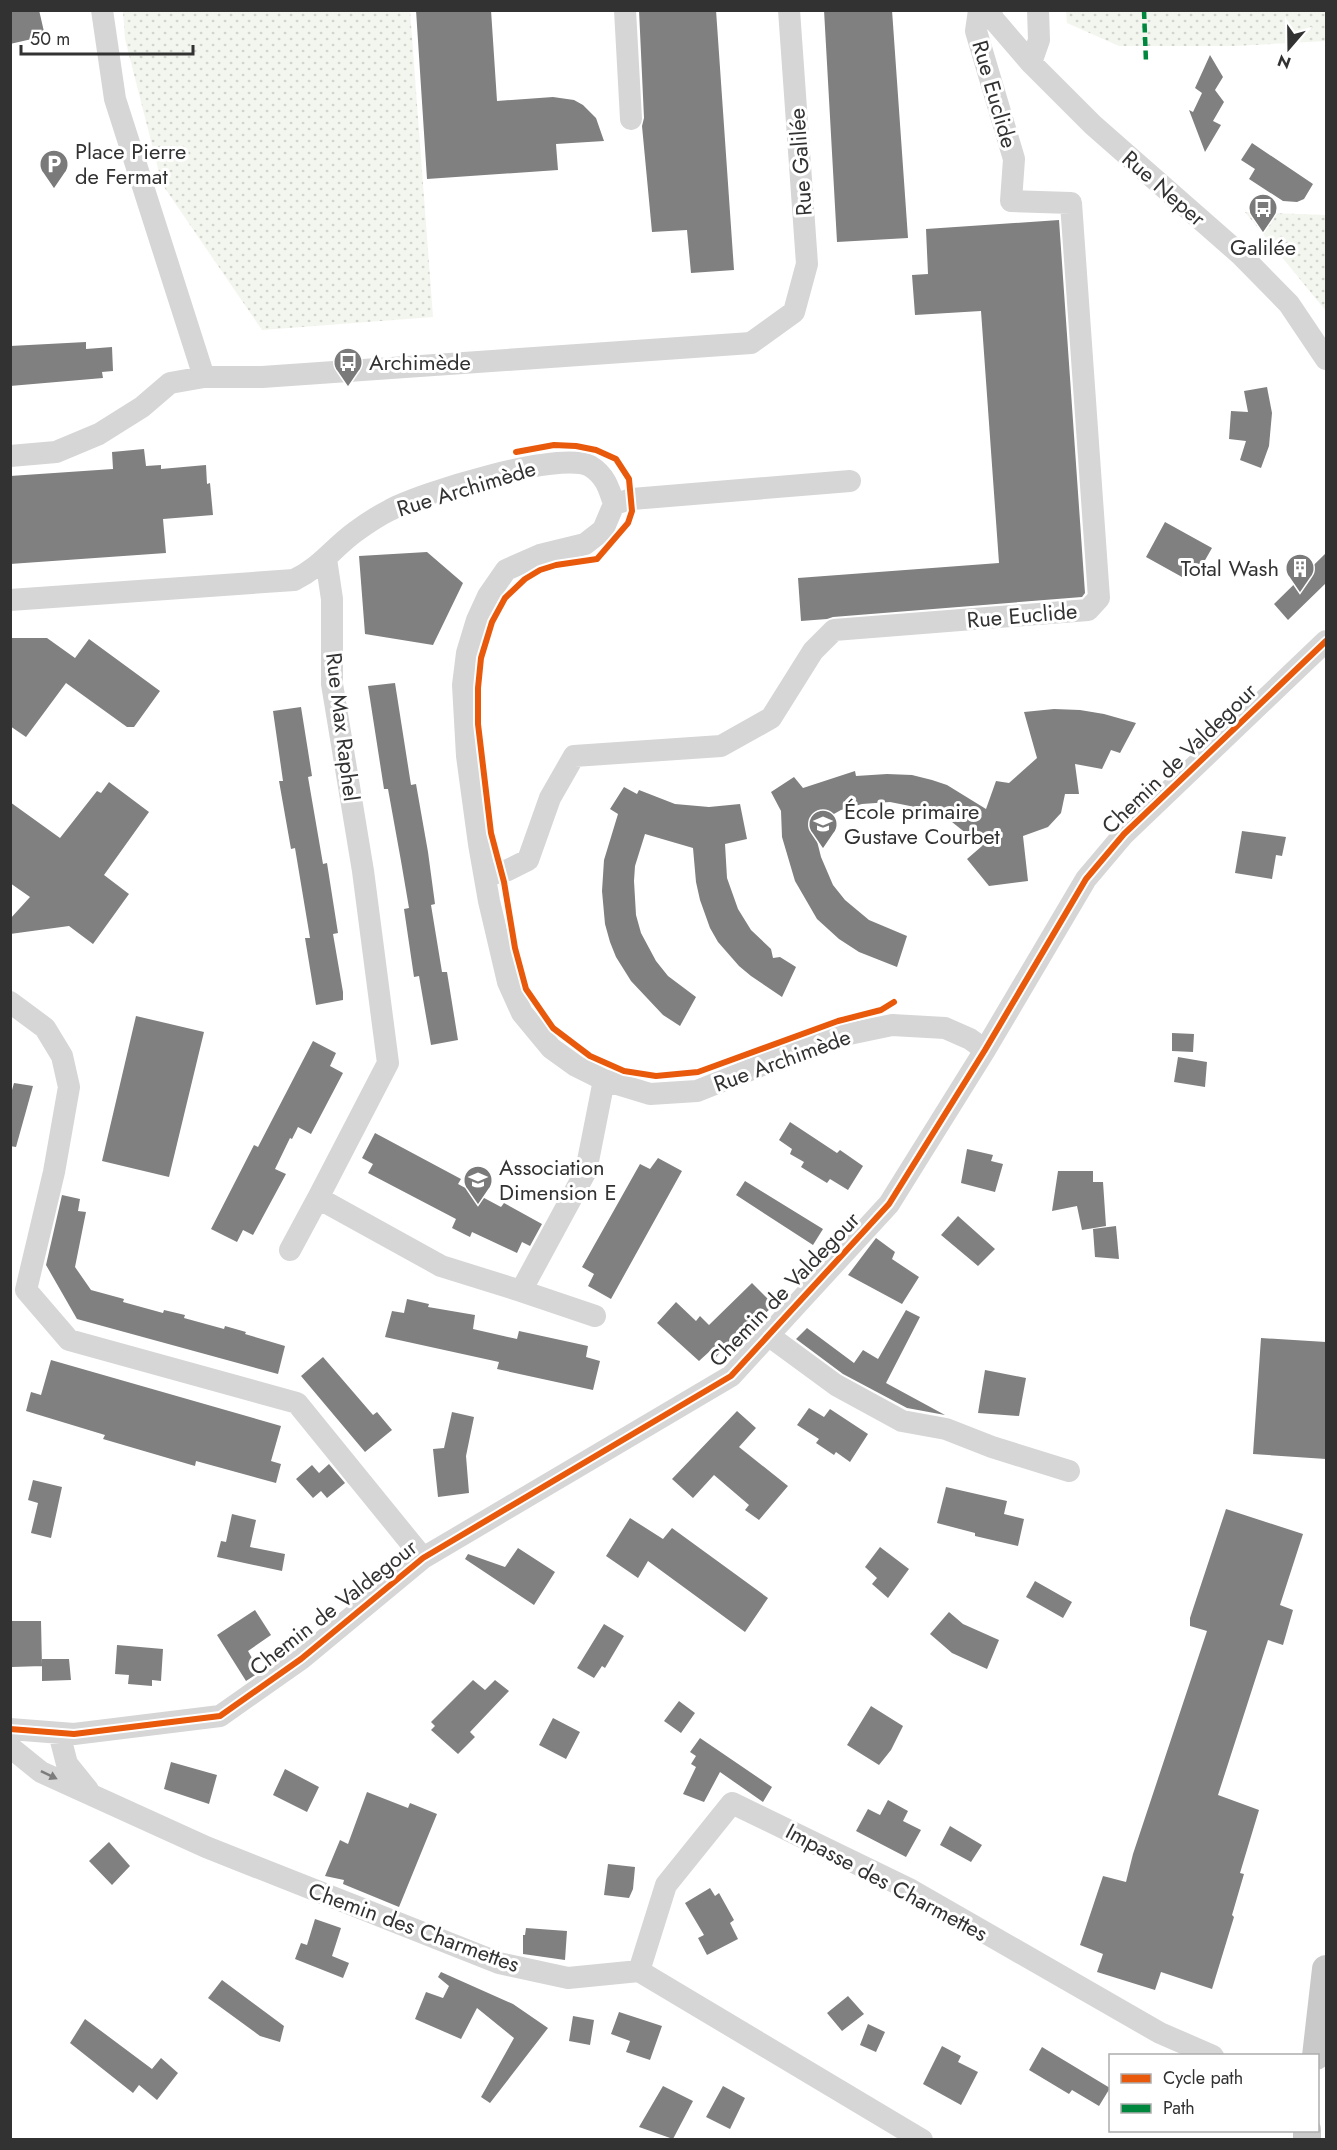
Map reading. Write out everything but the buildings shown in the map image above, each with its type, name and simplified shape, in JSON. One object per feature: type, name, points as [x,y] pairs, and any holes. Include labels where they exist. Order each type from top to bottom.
[{"type":"main road","points":[[1316,2054],[1326,1970]]},
{"type":"street","points":[[10,456],[56,452],[99,434],[142,407],[170,383],[204,377],[115,99],[102,10]]},
{"type":"street","points":[[625,10],[631,119]]},
{"type":"street","name":"Rue Galilée","points":[[204,377],[262,377],[751,343],[794,312],[807,264],[789,10]]},
{"type":"street","name":"Rue Euclide","points":[[485,876],[508,870],[528,860],[550,798],[574,756],[721,746],[771,718],[813,651],[834,630],[1088,610],[1099,598],[1071,203],[1011,201],[1014,159],[976,31],[980,10]]},
{"type":"street","points":[[989,10],[994,20],[1030,63],[1039,40],[1038,10]]},
{"type":"street","name":"Rue Neper","points":[[1030,63],[1130,160],[1241,255],[1289,304],[1326,359]]},
{"type":"street","name":"Rue Archimède","points":[[326,559],[354,532],[392,509],[436,493],[523,467],[567,462],[589,466],[606,481],[614,504],[603,530],[585,544],[540,555],[506,570],[488,596],[477,620],[467,653],[463,685],[467,756],[485,876],[508,982],[522,1013],[551,1048],[576,1066],[604,1080],[650,1094],[697,1091],[830,1038],[892,1025],[945,1028],[969,1039],[985,1050]]},
{"type":"street","points":[[614,504],[632,499],[850,481]]},
{"type":"street","points":[[10,600],[294,580],[312,571],[326,559]]},
{"type":"street","name":"Rue Max Raphel","points":[[290,1250],[388,1063],[363,871],[332,684],[332,599],[326,559]]},
{"type":"street","name":"Chemin de Valdegour","points":[[10,1729],[74,1734],[220,1716],[301,1659],[423,1558],[731,1376],[889,1204],[985,1050],[1086,879],[1124,834],[1326,641]]},
{"type":"street","points":[[10,1002],[45,1028],[62,1056],[69,1087],[54,1172],[18,1294],[69,1340],[297,1403],[423,1558]]},
{"type":"street","points":[[520,1291],[586,1171],[604,1080]]},
{"type":"street","points":[[318,1198],[441,1266],[595,1316]]},
{"type":"street","points":[[768,1335],[836,1385],[902,1421],[946,1429],[992,1447],[1069,1471]]},
{"type":"street","name":"Chemin des Charmettes","points":[[59,1733],[67,1764],[93,1796]]},
{"type":"street","name":"Chemin des Charmettes","points":[[10,1747],[41,1772],[206,1847],[498,1963],[568,1978],[639,1971]]},
{"type":"street","name":"Impasse des Charmettes","points":[[639,1971],[666,1885],[732,1803],[910,1890],[1160,2033],[1211,2054]]},
{"type":"street","points":[[639,1971],[922,2139]]},
{"type":"shaded area","points":[[123,11],[410,11],[433,317],[262,330],[162,184],[125,39]]},
{"type":"shaded area","points":[[1066,11],[1326,11],[1326,41],[1235,46],[1119,46],[1067,23]]},
{"type":"shaded area","points":[[1245,212],[1326,215],[1326,311]]},
{"type":"marked path","points":[[1144,10],[1146,62]]},
{"type":"cycle path","points":[[516,452],[554,445],[576,446],[596,450],[616,459],[629,479],[632,511],[628,523],[597,559],[556,565],[540,570],[525,579],[505,598],[492,622],[481,658],[478,724],[491,833],[504,882],[515,948],[526,989],[553,1028],[590,1056],[624,1071],[656,1076],[698,1072],[838,1021],[881,1010],[894,1002]]},
{"type":"cycle path","points":[[10,1729],[74,1734],[220,1716],[301,1659],[423,1558],[731,1376],[889,1204],[985,1050],[1086,879],[1124,834],[1326,641]]},
{"type":"place","name":"Place Pierre de Fermat","points":[[54,190]]},
{"type":"place","name":"Galilée","points":[[1263,234]]},
{"type":"place","name":"Archimède","points":[[348,388]]},
{"type":"place","name":"Total Wash","points":[[1300,594]]},
{"type":"place","name":"École primaire Gustave Courbet","points":[[823,850]]},
{"type":"place","name":"Association Dimension E","points":[[478,1206]]}]
